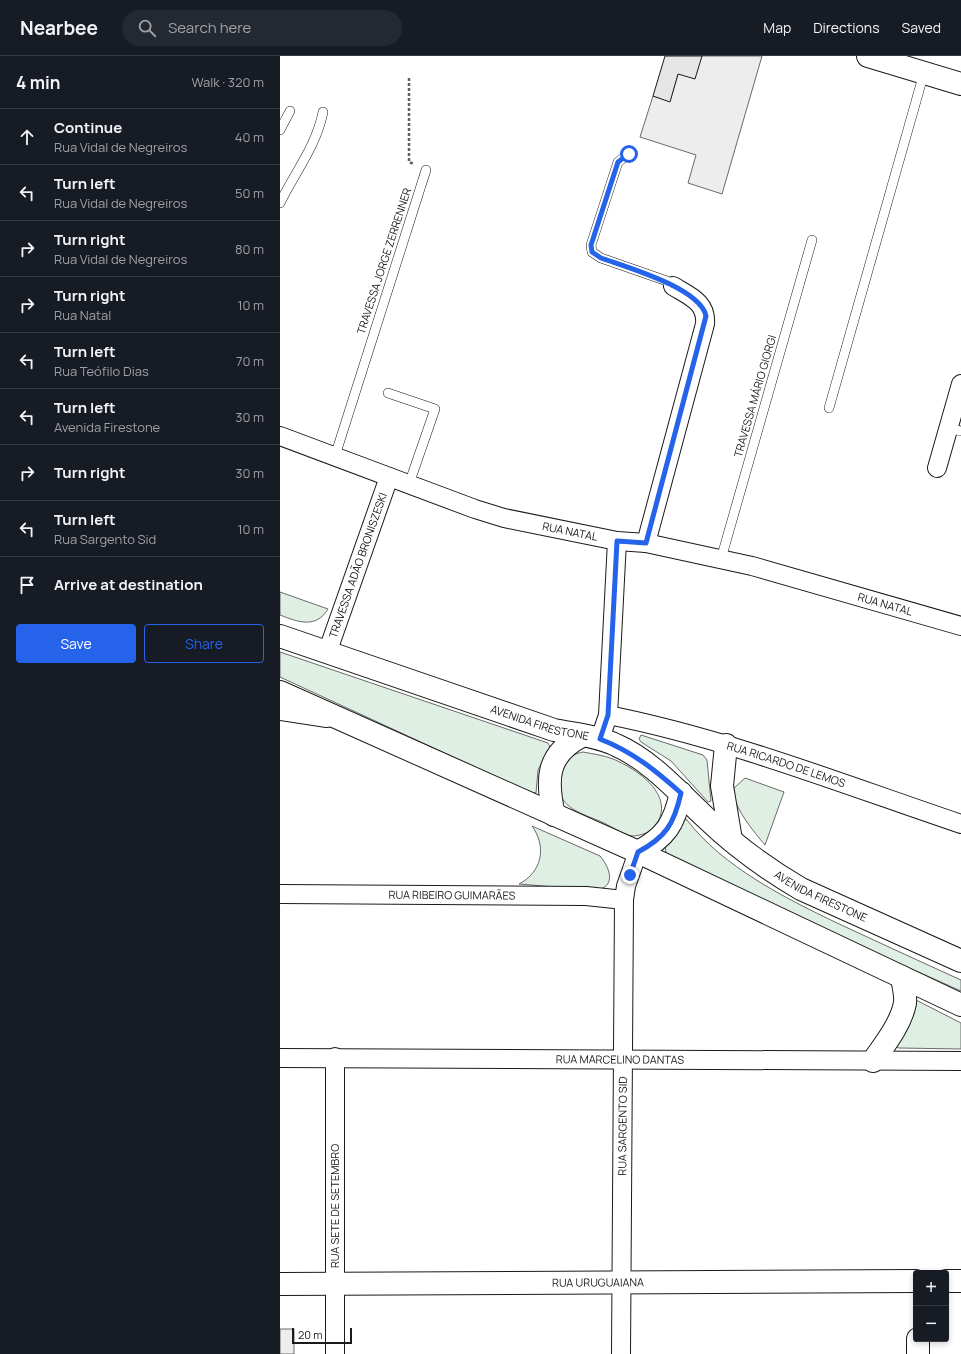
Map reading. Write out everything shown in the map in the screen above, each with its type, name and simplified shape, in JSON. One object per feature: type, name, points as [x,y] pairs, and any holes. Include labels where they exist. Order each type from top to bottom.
[{"type":"main road","points":[[868,56],[961,84]]},
{"type":"main road","name":"AVENIDA FIRESTONE","points":[[280,636],[554,730],[591,738],[617,746],[642,760],[681,793],[731,840],[757,861],[801,889],[961,961]]},
{"type":"main road","points":[[280,692],[638,852],[961,1004]]},
{"type":"main road","points":[[554,815],[549,791],[549,778],[553,765],[560,752],[570,742],[591,738]]},
{"type":"main road","points":[[726,745],[722,786],[731,840]]},
{"type":"main road","points":[[638,852],[656,842],[669,828],[677,811],[681,793]]},
{"type":"main road","points":[[873,1061],[891,1035],[900,1017],[905,1002],[902,977]]},
{"type":"main road","name":"RUA URUGUAIANA","points":[[280,1284],[913,1281]]},
{"type":"main road","points":[[949,1281],[961,1281]]},
{"type":"main road","points":[[918,1342],[918,1354]]},
{"type":"street","points":[[646,543],[705,324],[704,310],[700,303],[673,286]]},
{"type":"street","points":[[937,468],[955,430],[961,384]]},
{"type":"street","name":"RUA NATAL","points":[[280,436],[475,509],[504,518],[617,541],[646,543],[722,559],[961,626]]},
{"type":"street","name":"TRAVESSA ADÃO BRONISZESKI","points":[[327,652],[388,477]]},
{"type":"street","points":[[591,738],[608,715],[617,541]]},
{"type":"street","points":[[280,711],[340,720]]},
{"type":"street","name":"RUA RICARDO DE LEMOS","points":[[608,715],[647,723],[726,745],[961,824]]},
{"type":"street","name":"RUA SARGENTO SID","points":[[621,1354],[624,900],[626,886],[638,852]]},
{"type":"street","name":"RUA RIBEIRO GUIMARÃES","points":[[280,894],[586,896],[624,900]]},
{"type":"street","name":"RUA MARCELINO DANTAS","points":[[280,1058],[335,1057],[623,1061],[961,1061]]},
{"type":"street","name":"RUA SETE DE SETEMBRO","points":[[335,1057],[335,1354]]},
{"type":"lane","points":[[829,408],[924,73]]},
{"type":"lane","points":[[280,130],[290,111]]},
{"type":"lane","points":[[280,203],[312,146],[319,130],[323,112]]},
{"type":"lane","points":[[629,154],[618,162],[591,245],[592,252],[601,258],[667,281],[673,286]]},
{"type":"lane","name":"TRAVESSA JORGE ZERRENNER","points":[[335,456],[426,170]]},
{"type":"lane","name":"TRAVESSA MÁRIO GIORGI","points":[[722,559],[812,240]]},
{"type":"lane","points":[[388,393],[435,409],[408,484]]},
{"type":"path","points":[[409,78],[409,162],[426,170]]},
{"type":"green space","points":[[280,592],[328,609],[323,615],[312,622],[287,618],[280,615]]},
{"type":"green space","points":[[280,652],[548,743],[550,747],[538,770],[536,793],[529,792],[280,677]]},
{"type":"green space","points":[[641,735],[703,755],[707,760],[711,801],[708,802],[671,761],[641,742],[639,739]]},
{"type":"green space","points":[[583,752],[606,756],[623,763],[651,784],[658,794],[661,803],[661,814],[656,825],[649,832],[635,836],[622,833],[604,823],[576,811],[564,802],[559,788],[561,773],[571,757]]},
{"type":"green space","points":[[745,778],[784,792],[765,845],[744,818],[736,802],[734,788]]},
{"type":"green space","points":[[684,819],[687,820],[718,852],[756,880],[817,913],[961,980],[961,991],[786,913],[666,853],[665,846]]},
{"type":"green space","points":[[532,826],[600,856],[607,867],[610,878],[605,887],[592,890],[519,884],[533,873],[540,858],[540,842]]},
{"type":"green space","points":[[914,999],[961,1023],[961,1049],[899,1048],[895,1046]]},
{"type":"shaded area","points":[[702,56],[762,56],[722,194],[688,183],[696,155],[640,137],[653,96],[670,101],[678,74]]},
{"type":"shaded area","points":[[280,1329],[294,1329],[294,1354],[280,1354]]},
{"type":"building","points":[[665,56],[702,56],[695,79],[678,74],[670,102],[653,96]]},
{"type":"route","points":[[629,154],[618,162],[591,245],[592,252],[595,256],[667,281],[700,303],[706,316],[646,543],[617,541],[608,715],[600,739],[617,746],[642,760],[681,793],[677,811],[669,828],[656,842],[638,852],[630,875]]}]
